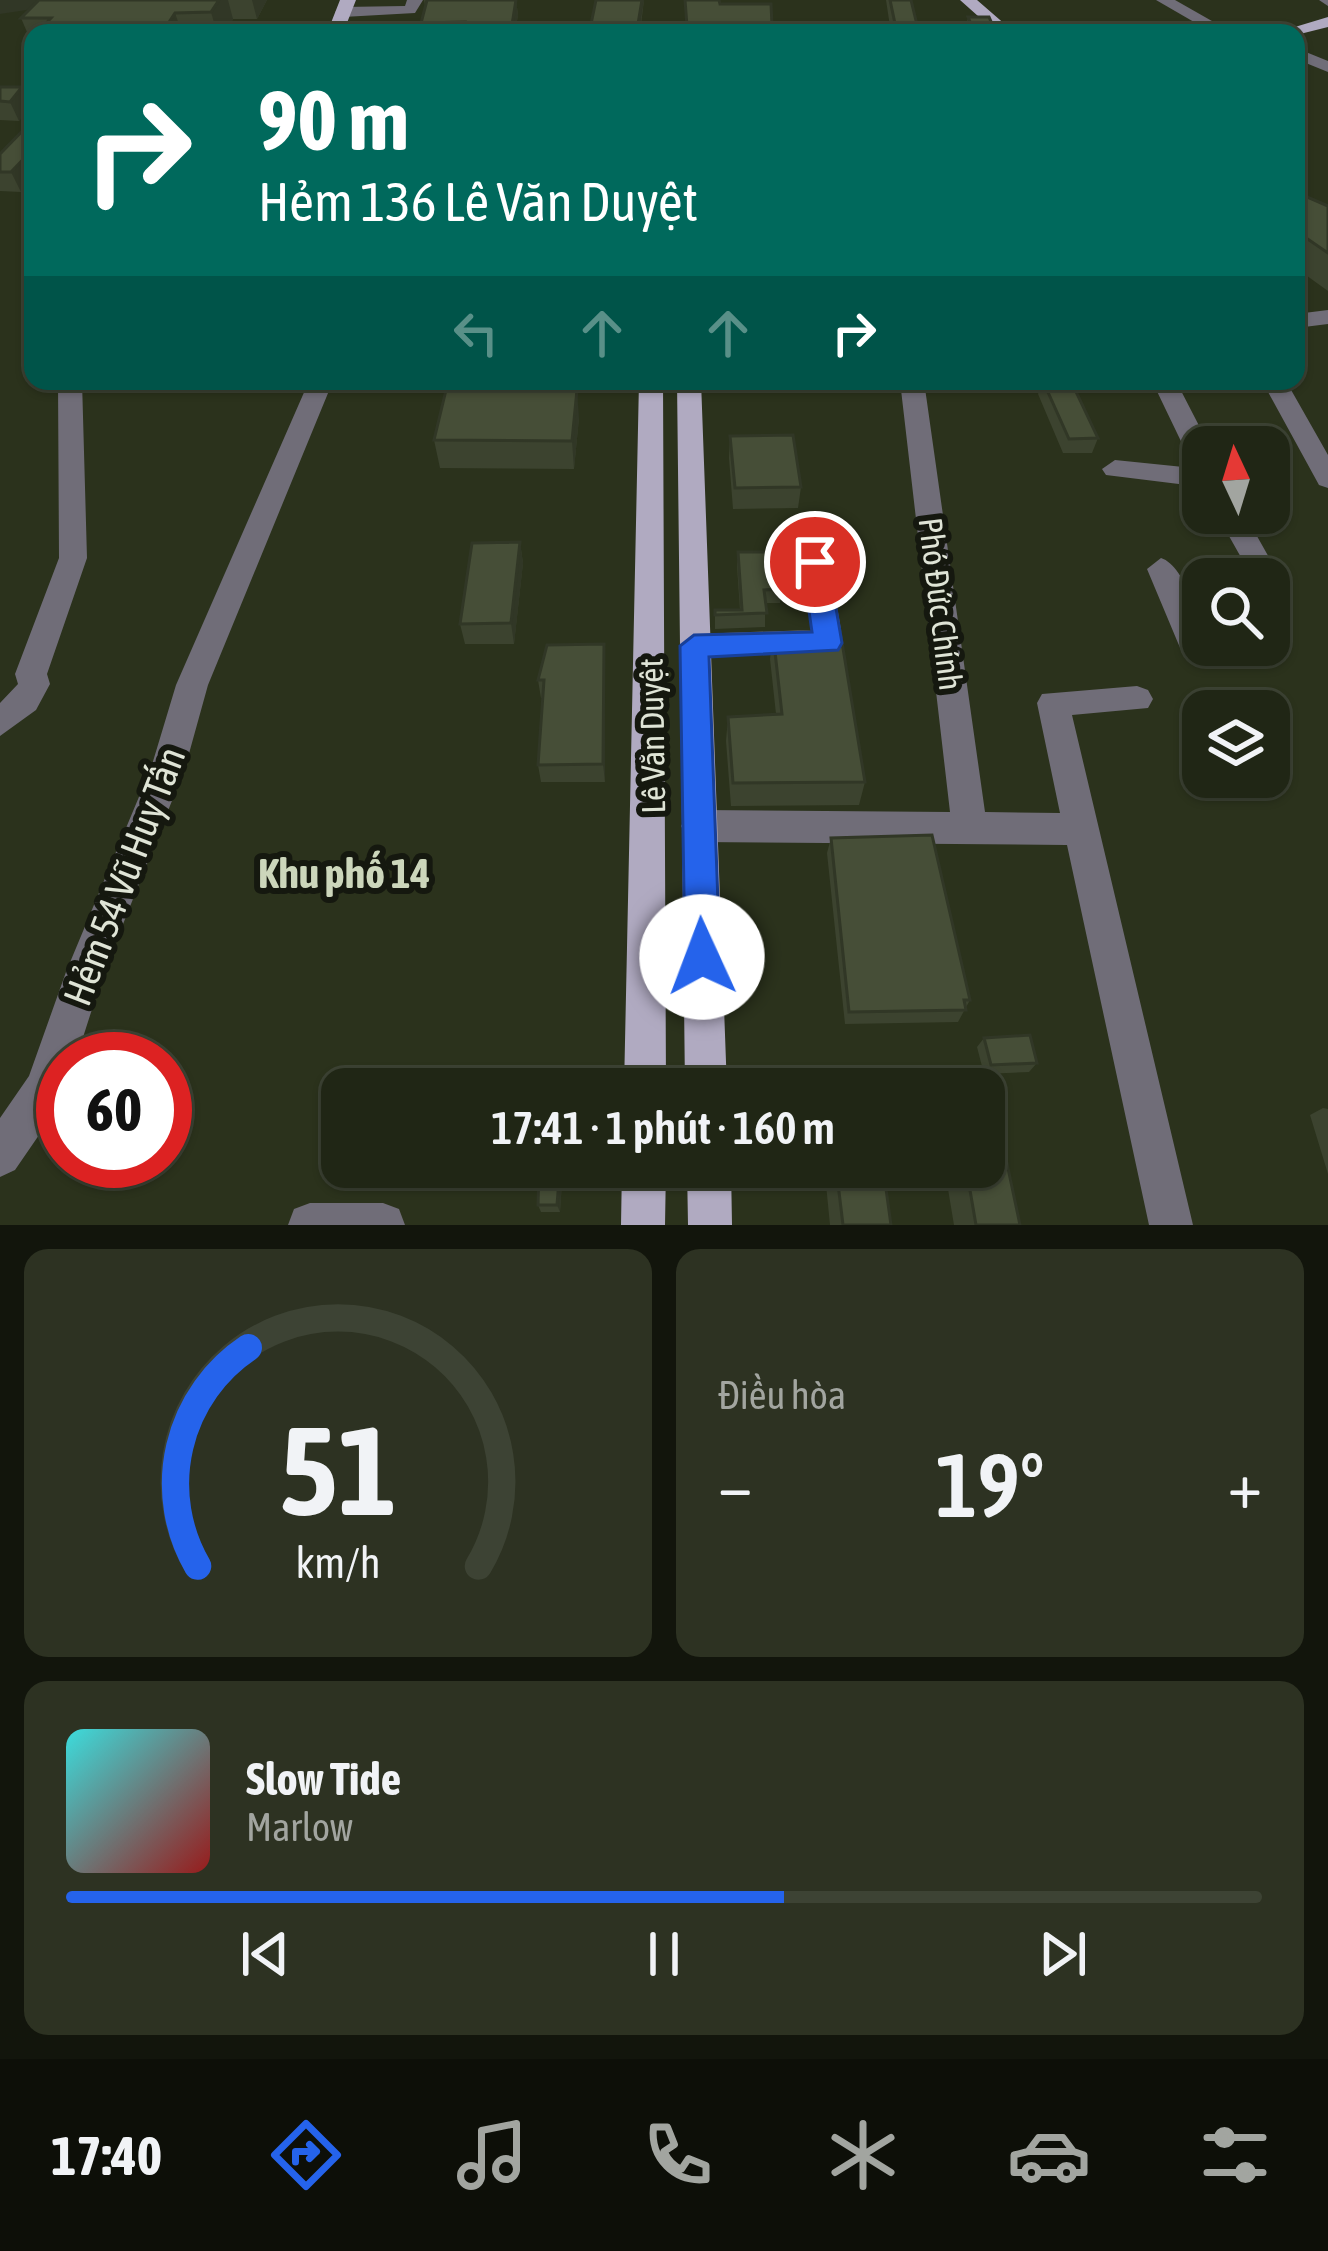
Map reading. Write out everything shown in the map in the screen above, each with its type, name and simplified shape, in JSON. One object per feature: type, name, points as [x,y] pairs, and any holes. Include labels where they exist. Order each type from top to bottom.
[{"type":"main road","points":[[968,0],[996,24]]},
{"type":"main road","name":"Lê Văn Duyệt","points":[[645,1068],[651,390]]},
{"type":"main road","name":"Lê Văn Duyệt","points":[[689,390],[705,1068]]},
{"type":"main road","points":[[643,1225],[644,1188]]},
{"type":"main road","points":[[709,1188],[710,1225]]},
{"type":"street","points":[[345,6],[410,10],[415,0]]},
{"type":"street","points":[[1164,0],[1209,24]]},
{"type":"street","points":[[0,722],[25,701],[34,684],[31,674],[73,558],[70,390]]},
{"type":"street","name":"Hẻm 54 Vũ Huy Tấn","points":[[0,1156],[46,1088],[86,972],[168,768],[204,655],[317,390]]},
{"type":"street","name":"Phó Đức Chính","points":[[913,390],[969,827]]},
{"type":"street","points":[[1168,390],[1186,426]]},
{"type":"street","points":[[1279,390],[1328,479]]},
{"type":"street","points":[[1114,469],[1182,476]]},
{"type":"street","points":[[694,646],[828,643],[809,522]]},
{"type":"street","points":[[1161,569],[1182,620]]},
{"type":"street","points":[[1137,699],[1053,703],[1171,1225]]},
{"type":"street","points":[[699,826],[1084,829]]},
{"type":"street","points":[[311,1225],[383,1225]]},
{"type":"building","points":[[39,0],[219,0],[211,12],[175,13],[168,24],[45,24],[51,18],[21,18]]},
{"type":"building","points":[[427,0],[516,0],[512,24],[421,23]]},
{"type":"building","points":[[596,0],[642,0],[638,24],[591,24]]},
{"type":"building","points":[[685,0],[771,4],[772,24],[687,24]]},
{"type":"building","points":[[890,0],[911,0],[917,24],[895,24]]},
{"type":"building","points":[[968,17],[989,17],[992,24],[971,24]]},
{"type":"building","points":[[0,87],[22,87],[10,102],[0,101]]},
{"type":"building","points":[[24,129],[24,158],[11,172],[0,172],[0,154]]},
{"type":"building","points":[[1305,187],[1307,197],[1328,206],[1328,253],[1305,237]]},
{"type":"building","points":[[446,390],[577,390],[572,441],[434,440]]},
{"type":"building","points":[[1047,390],[1075,390],[1098,438],[1069,439]]},
{"type":"building","points":[[793,435],[801,487],[735,488],[730,436]]},
{"type":"building","points":[[520,542],[511,623],[460,624],[472,543]]},
{"type":"building","points":[[738,552],[778,552],[782,589],[764,590],[767,613],[715,615],[715,610],[742,610]]},
{"type":"building","points":[[840,630],[865,782],[733,783],[728,717],[782,714],[773,634]]},
{"type":"building","points":[[604,644],[603,764],[538,765],[544,680],[538,680],[547,645]]},
{"type":"building","points":[[932,835],[970,1000],[964,1000],[966,1010],[849,1012],[831,838]]},
{"type":"building","points":[[1030,1035],[1037,1063],[991,1065],[984,1038]]},
{"type":"building","points":[[1005,1154],[1020,1225],[976,1225],[970,1188],[1005,1188]]},
{"type":"building","points":[[538,1188],[558,1188],[557,1205],[538,1205]]},
{"type":"building","points":[[839,1188],[886,1188],[891,1225],[843,1225]]},
{"type":"district","name":"Khu phố 14","points":[[344,873]]},
{"type":"route","points":[[702,957],[694,646],[828,643],[815,562]]}]
